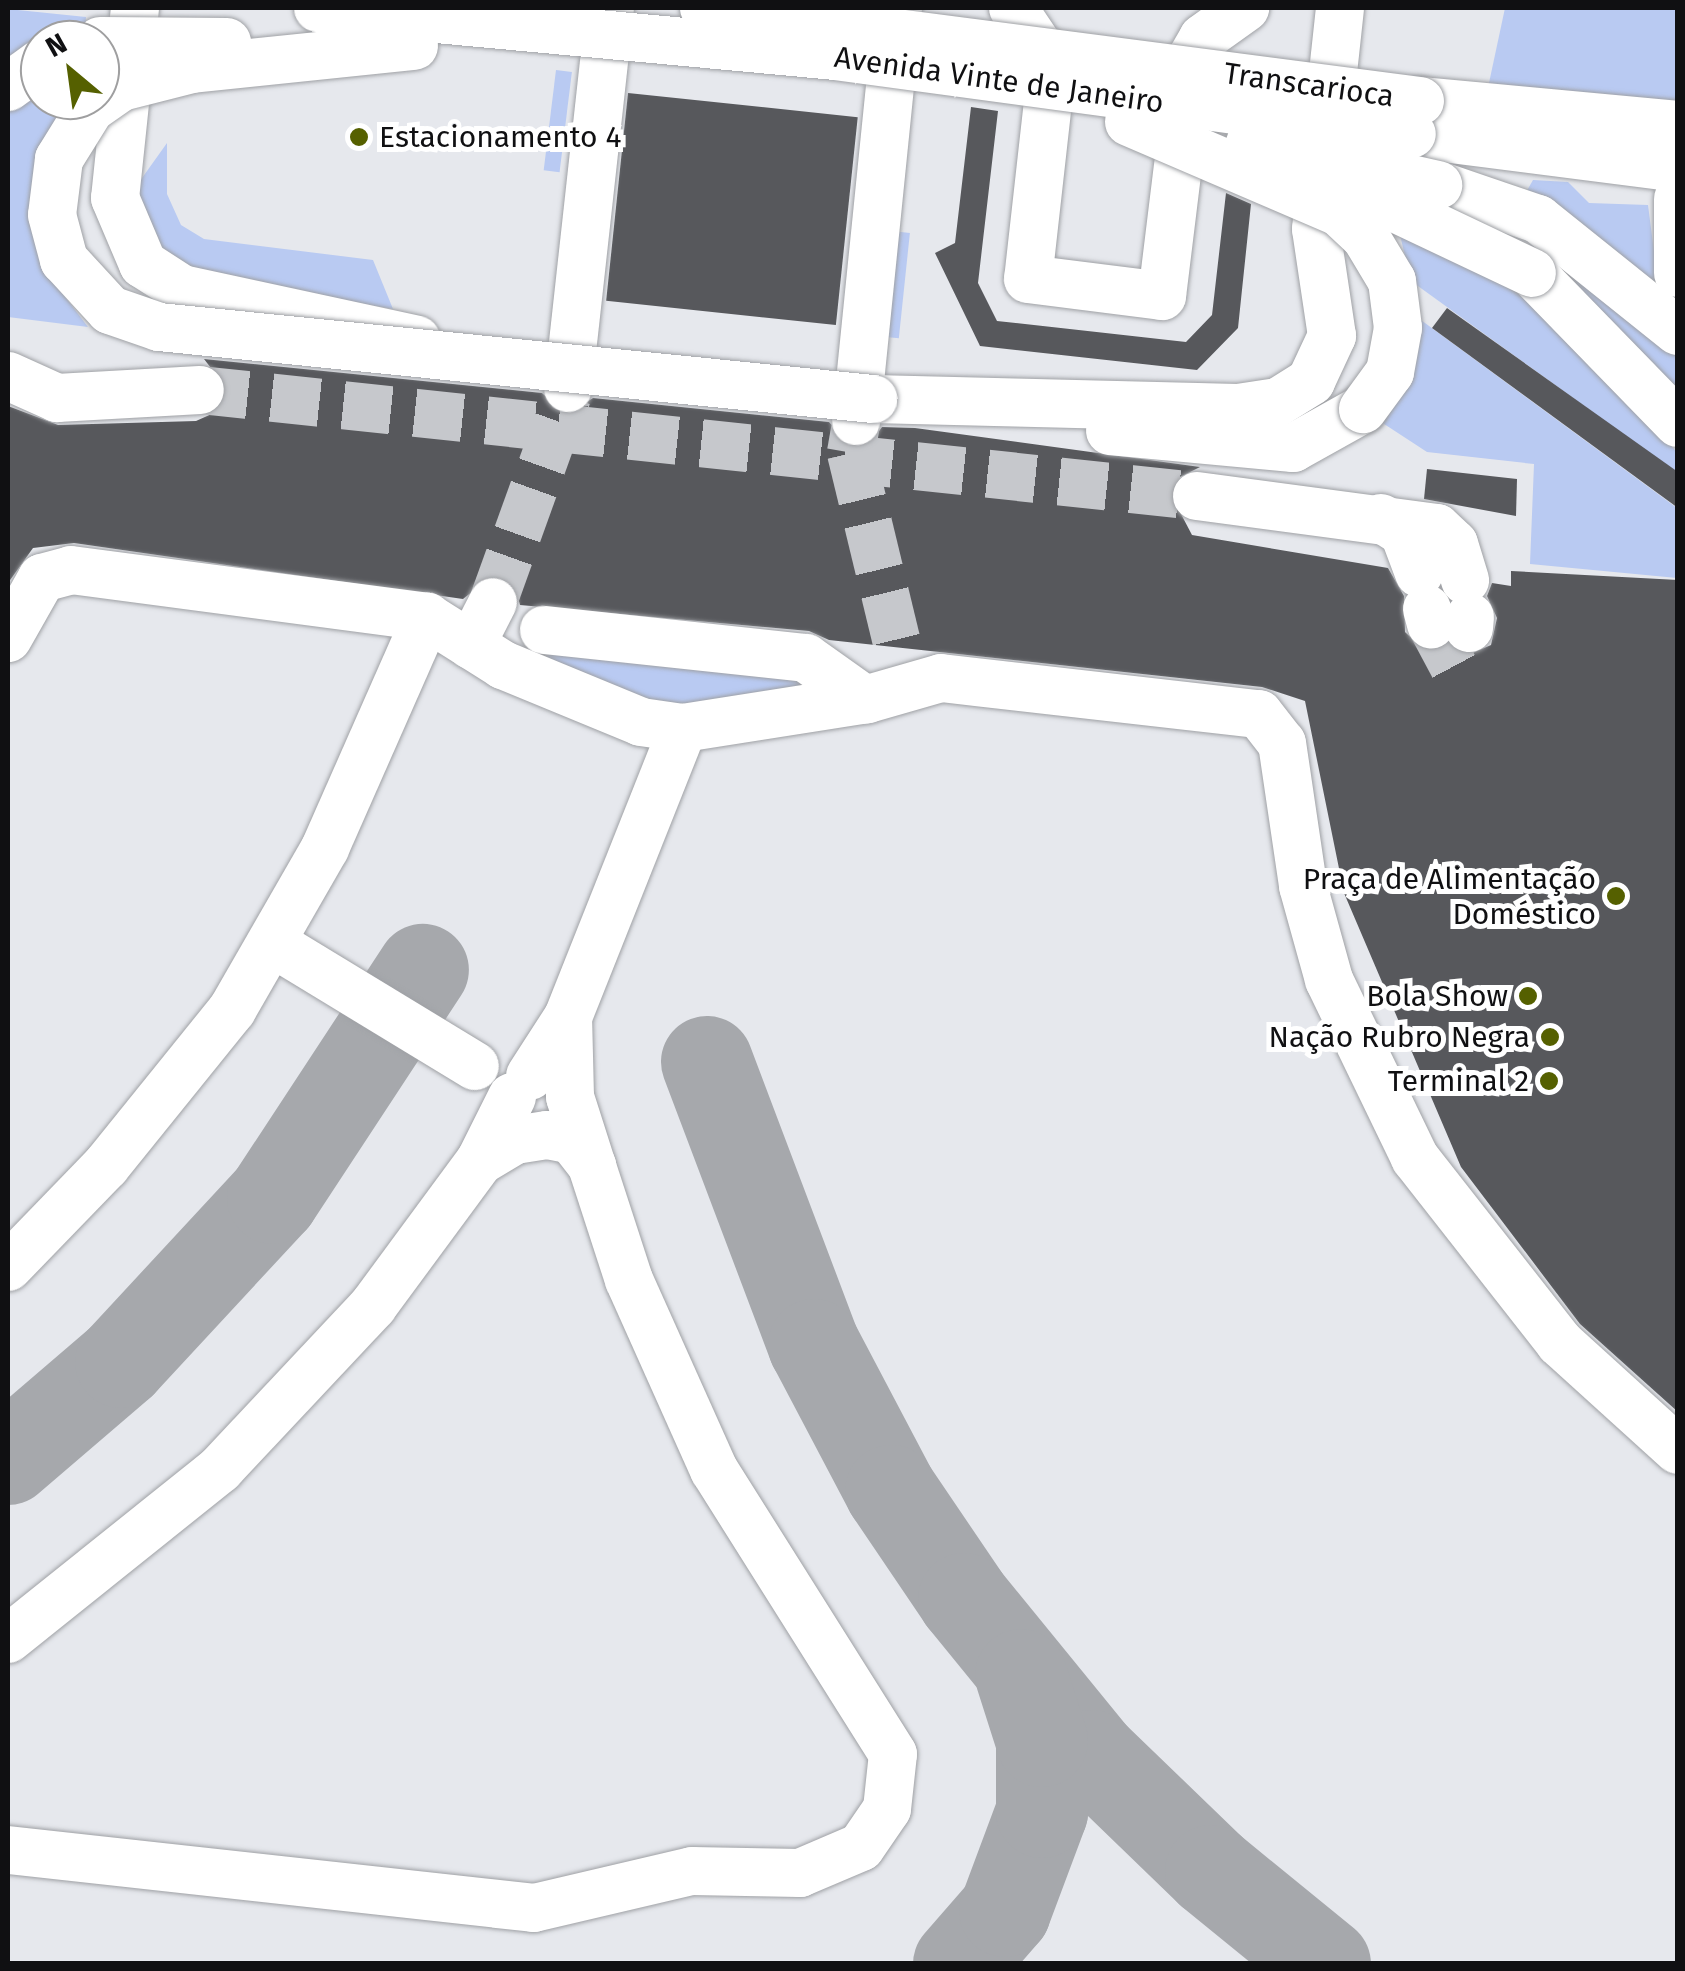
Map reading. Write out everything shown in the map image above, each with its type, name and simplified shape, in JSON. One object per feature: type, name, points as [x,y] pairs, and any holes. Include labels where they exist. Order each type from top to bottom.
[{"type":"street","points":[[135,8],[114,172],[125,236],[168,282],[483,359]]},
{"type":"street","name":"Avenida Vinte de Janeiro","points":[[318,8],[650,37],[990,80],[1416,117],[1678,168]]},
{"type":"street","points":[[568,388],[610,8]]},
{"type":"street","name":"Transcarioca","points":[[704,8],[1416,117],[1678,125]]},
{"type":"street","points":[[864,410],[898,8]]},
{"type":"street","points":[[1012,8],[1052,66],[1028,278],[1162,296],[1191,59],[1202,38],[1245,8]]},
{"type":"street","points":[[864,410],[1260,406],[1311,380],[1332,336],[1316,229],[1340,8],[1330,8]]},
{"type":"street","points":[[120,41],[414,46],[650,37]]},
{"type":"street","points":[[414,46],[192,69],[121,87],[90,109],[59,159],[56,238],[89,292],[135,322],[483,359],[864,410],[1271,450],[1315,443],[1364,409],[1390,372],[1398,328],[1392,282],[1365,236],[1339,212],[1129,122],[990,80]]},
{"type":"street","points":[[1129,122],[1239,140],[1438,185],[1538,219],[1678,332]]},
{"type":"street","points":[[1239,140],[1508,256],[1678,423]]},
{"type":"street","points":[[1678,199],[1678,274]]},
{"type":"street","points":[[8,376],[57,398],[200,390]]},
{"type":"street","points":[[1197,496],[1437,528],[1454,544],[1447,605]]},
{"type":"street","points":[[8,638],[42,578],[71,570],[427,618],[471,646],[612,711],[684,728],[890,679],[978,679],[1232,710],[1277,726],[1329,980],[1415,1158],[1560,1344],[1678,1450]]},
{"type":"street","points":[[471,646],[493,602]]},
{"type":"street","points":[[8,1267],[184,1073],[274,944],[359,779],[427,618]]},
{"type":"street","points":[[544,630],[806,658],[890,679]]},
{"type":"street","points":[[8,1639],[234,1455],[372,1306],[480,1161],[533,1098],[684,728]]},
{"type":"street","points":[[8,1850],[534,1908],[692,1871],[800,1872],[861,1848],[887,1809],[893,1754],[714,1470],[629,1280],[592,1166],[533,1098],[274,944]]},
{"type":"shaded area","points":[[1505,8],[1677,8],[1677,109],[1486,97]]},
{"type":"shaded area","points":[[8,9],[86,17],[20,20],[20,56],[8,65]]},
{"type":"shaded area","points":[[556,70],[572,72],[560,172],[544,170]]},
{"type":"shaded area","points":[[20,99],[20,120],[72,120],[53,281],[88,327],[8,317],[8,108]]},
{"type":"shaded area","points":[[167,143],[167,194],[181,225],[204,239],[373,260],[393,309],[174,272],[144,252],[137,185]]},
{"type":"shaded area","points":[[1533,180],[1568,182],[1589,203],[1648,205],[1660,298],[1525,194]]},
{"type":"shaded area","points":[[892,231],[910,233],[899,338],[881,336]]},
{"type":"shaded area","points":[[1400,235],[1487,267],[1541,309],[1677,452],[1677,473],[1411,281]]},
{"type":"shaded area","points":[[1535,245],[1565,259],[1677,356],[1677,395]]},
{"type":"shaded area","points":[[1410,312],[1677,508],[1677,578],[1530,564],[1534,464],[1427,452],[1378,420]]},
{"type":"shaded area","points":[[559,647],[791,672],[813,691],[682,708],[633,697],[545,657]]},
{"type":"building","points":[[628,93],[858,117],[836,325],[606,301]]},
{"type":"building","points":[[971,107],[998,111],[978,283],[997,321],[1186,342],[1212,315],[1226,193],[1251,204],[1238,328],[1197,370],[980,346],[935,253],[955,243]]},
{"type":"building","points":[[1447,308],[1678,472],[1678,508],[1432,328]]},
{"type":"building","points":[[204,359],[542,393],[566,415],[593,398],[829,422],[852,448],[868,446],[882,427],[915,428],[1200,467],[1176,479],[1170,493],[1192,535],[1388,568],[1404,596],[1405,632],[1425,651],[1448,645],[1468,655],[1491,645],[1497,618],[1487,596],[1492,583],[1511,586],[1511,571],[1678,580],[1678,1412],[1580,1324],[1461,1167],[1344,893],[1305,701],[1262,687],[829,640],[809,631],[520,605],[515,586],[493,575],[463,599],[74,543],[33,548],[8,583],[8,406],[58,425],[196,421],[216,412],[227,389]]},
{"type":"building","points":[[1427,469],[1517,479],[1516,516],[1424,499]]},
{"type":"taxiway","points":[[8,1459],[121,1362],[273,1198],[423,970]]},
{"type":"taxiway","points":[[707,1062],[814,1345],[891,1491],[964,1599],[1092,1756],[1211,1871],[1325,1964]]},
{"type":"taxiway","points":[[959,1964],[1005,1911],[1042,1812],[1042,1741],[1021,1675]]},
{"type":"tunnel","points":[[200,390],[1197,496]]},
{"type":"tunnel","points":[[493,602],[567,396]]},
{"type":"tunnel","points":[[856,424],[851,453],[898,648]]},
{"type":"tunnel","points":[[1431,624],[1463,684]]},
{"type":"place","name":"Estacionamento 4","points":[[359,137]]},
{"type":"place","name":"Praça de Alimentação Doméstico","points":[[1616,896]]},
{"type":"place","name":"Bola Show","points":[[1528,996]]},
{"type":"place","name":"Nação Rubro Negra","points":[[1550,1037]]},
{"type":"place","name":"Terminal 2","points":[[1549,1081]]}]
